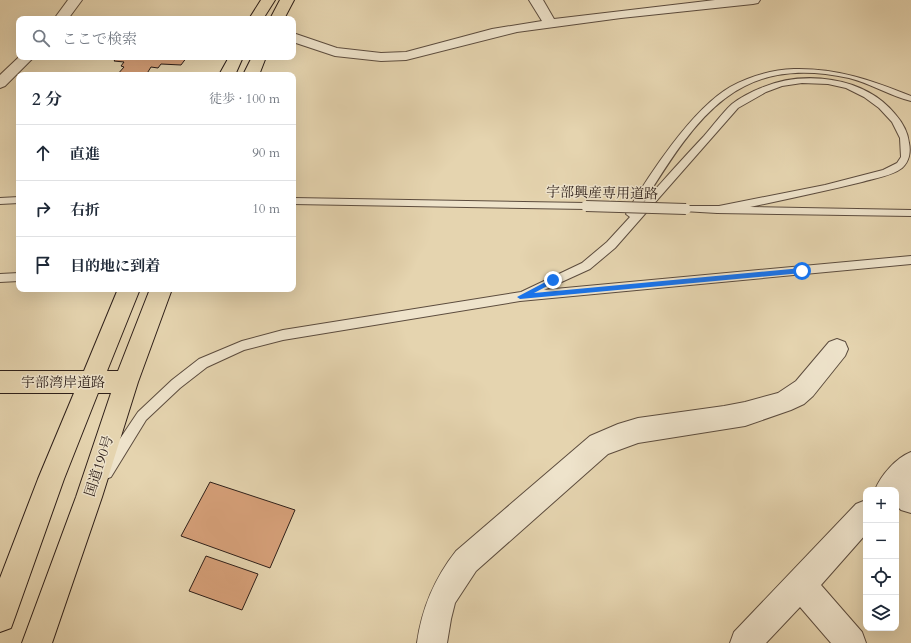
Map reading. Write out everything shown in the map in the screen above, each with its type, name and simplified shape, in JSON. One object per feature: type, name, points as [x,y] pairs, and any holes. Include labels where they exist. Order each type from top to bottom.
[{"type":"highway","points":[[258,16],[268,0]]},
{"type":"highway","points":[[279,16],[287,0]]},
{"type":"highway","points":[[228,72],[234,60]]},
{"type":"highway","points":[[252,72],[258,60]]},
{"type":"highway","points":[[0,618],[50,479],[128,292]]},
{"type":"highway","name":"国道190号","points":[[37,643],[89,497],[126,382],[161,292]]},
{"type":"highway","name":"宇部湾岸道路","points":[[0,382],[126,382]]},
{"type":"street","points":[[63,16],[75,0]]},
{"type":"street","points":[[536,0],[550,23]]},
{"type":"street","points":[[296,38],[335,52],[382,57],[406,56],[492,33],[550,23],[730,1],[752,0]]},
{"type":"street","points":[[0,82],[24,60]]},
{"type":"street","points":[[432,643],[441,601],[450,582],[466,561],[599,445],[614,437],[634,430],[728,418],[758,411],[783,402],[799,393],[837,349]]},
{"type":"street","points":[[899,488],[911,465]]},
{"type":"street","points":[[745,643],[863,517]]},
{"type":"street","points":[[801,585],[851,643]]},
{"type":"lane","points":[[611,245],[676,145],[711,106],[731,90],[749,80],[772,73],[815,71],[842,75],[866,81],[911,99]]},
{"type":"lane","points":[[520,297],[586,266],[611,245],[735,106],[760,90],[780,84],[798,81],[816,81],[845,85],[867,94],[887,109],[902,124],[910,139],[908,151],[900,165],[881,174],[838,185],[717,210]]},
{"type":"lane","points":[[0,201],[16,200]]},
{"type":"lane","name":"宇部興産専用道路","points":[[296,201],[911,213]]},
{"type":"lane","points":[[89,497],[142,416],[176,384],[203,362],[242,346],[283,335],[520,297],[911,260]]},
{"type":"lane","points":[[0,278],[16,277]]},
{"type":"building","points":[[185,60],[181,65],[161,64],[158,68],[151,67],[148,72],[120,72],[124,67],[121,66],[124,62],[114,61]]},
{"type":"building","points":[[210,482],[295,510],[270,568],[181,536]]},
{"type":"building","points":[[206,556],[258,574],[242,610],[189,591]]},
{"type":"route","points":[[553,280],[520,297],[802,271]]}]
